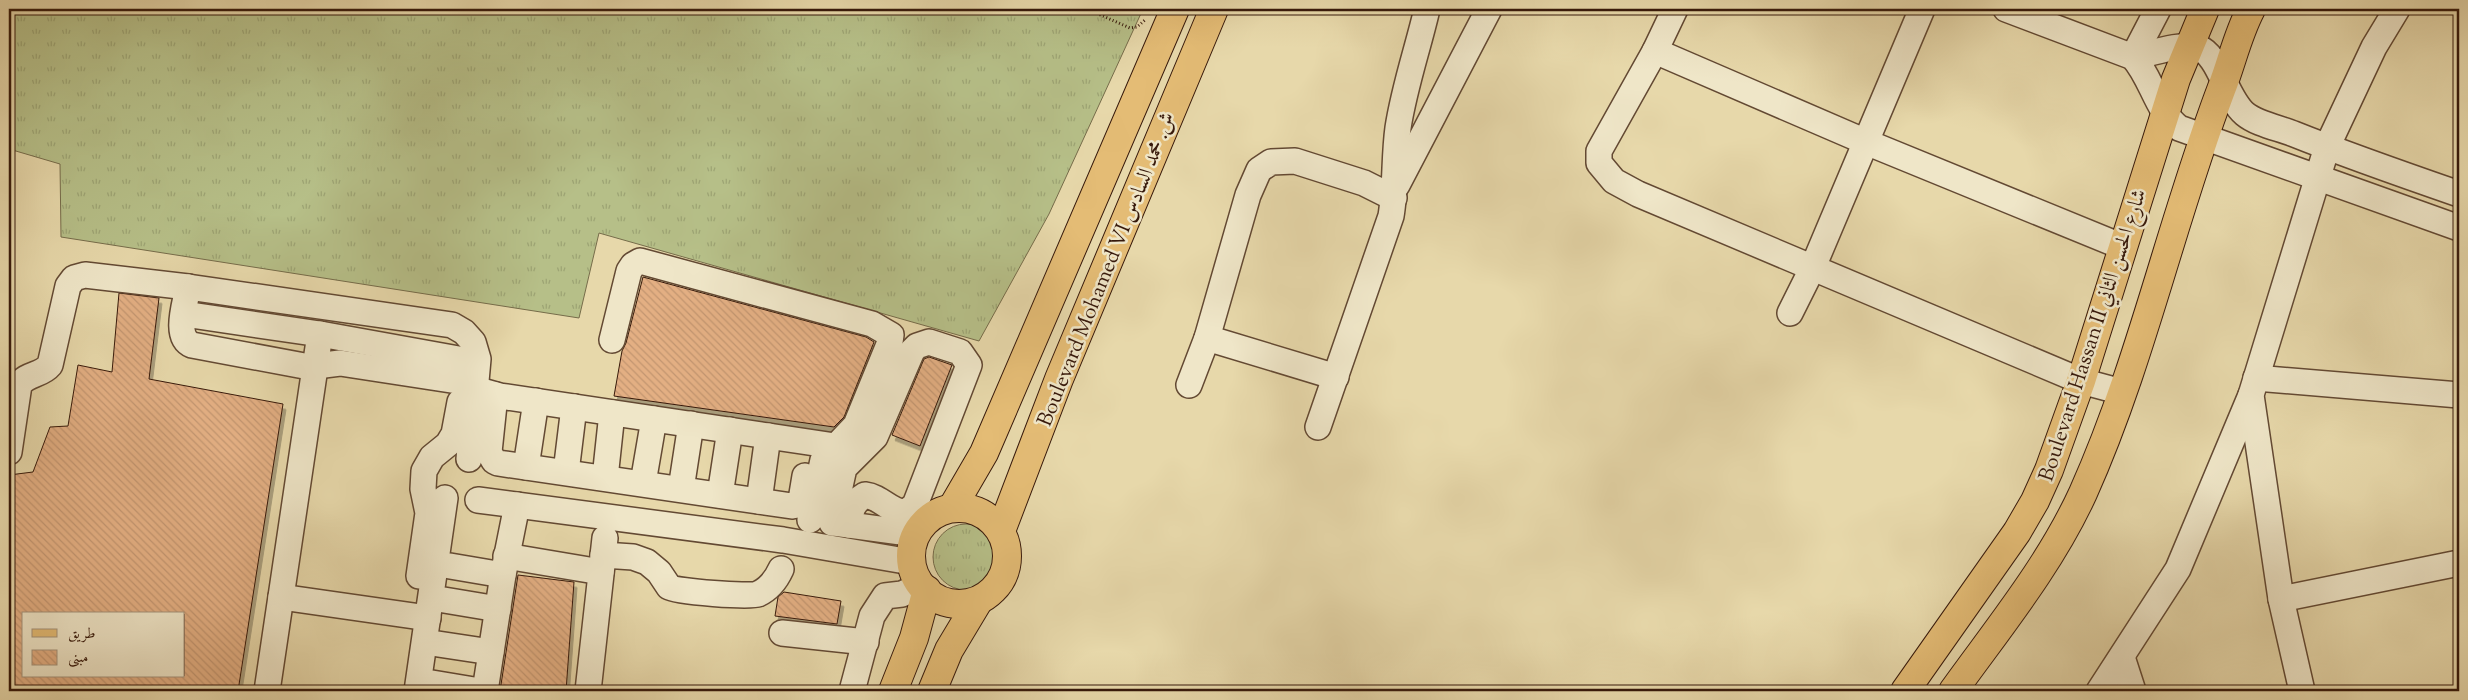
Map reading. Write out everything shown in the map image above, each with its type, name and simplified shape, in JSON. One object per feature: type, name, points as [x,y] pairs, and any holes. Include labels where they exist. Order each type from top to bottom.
[{"type":"main road","name":"Boulevard Mohamed VI ش. محمد السادس","points":[[952,508],[984,453],[1175,9]]},
{"type":"main road","name":"Boulevard Mohamed VI ش. محمد السادس","points":[[1001,531],[1059,378],[1214,9]]},
{"type":"main road","name":"Boulevard Hassan II شارع الحسن الثاني","points":[[1905,691],[2012,540],[2035,502],[2049,470],[2081,381],[2165,114],[2189,46],[2205,9]]},
{"type":"main road","name":"Boulevard Hassan II شارع الحسن الثاني","points":[[1953,691],[2048,558],[2066,529],[2084,491],[2122,392],[2203,138],[2224,83],[2238,34],[2251,9]]},
{"type":"main road","points":[[1022,365],[1059,378]]},
{"type":"main road","points":[[893,691],[916,630],[920,579],[912,548],[916,534],[931,516],[952,508],[971,509],[988,517],[1001,531],[1006,546],[1002,578],[992,591],[979,600],[963,604],[947,602],[933,596],[920,579]]},
{"type":"main road","points":[[932,691],[949,650],[979,600]]},
{"type":"street","points":[[1395,193],[1394,162],[1398,126],[1428,9]]},
{"type":"street","points":[[1318,427],[1381,251],[1395,193],[1489,9]]},
{"type":"street","points":[[1675,9],[1655,51],[1599,152],[1599,163],[1614,181],[1626,190],[2081,381],[2122,392]]},
{"type":"street","points":[[1790,313],[1813,267],[1922,9]]},
{"type":"street","points":[[2006,9],[2133,57],[2143,69],[2165,114],[2179,128],[2459,228]]},
{"type":"street","points":[[2133,57],[2158,9]]},
{"type":"street","points":[[2099,691],[2178,569],[2253,387],[2327,147],[2374,47],[2397,9]]},
{"type":"street","points":[[2133,57],[2189,46],[2198,48],[2209,55],[2232,99],[2246,115],[2327,147],[2459,194]]},
{"type":"street","points":[[1655,51],[1866,142],[2122,246]]},
{"type":"street","points":[[1189,385],[1207,338],[1248,195],[1259,170],[1270,162],[1295,161],[1395,193]]},
{"type":"street","points":[[612,340],[629,271],[633,265],[640,261],[872,324],[885,330],[891,335],[890,342],[856,425],[851,433],[828,452],[820,469],[831,522]]},
{"type":"street","points":[[9,452],[18,389],[25,378],[43,372],[50,365],[68,286],[74,278],[84,275],[188,287],[452,325],[464,332],[477,348],[478,359],[475,381],[477,465],[485,487],[461,501],[428,618],[427,688]]},
{"type":"street","points":[[188,287],[182,336],[192,345],[315,368],[324,365],[340,364],[475,381]]},
{"type":"street","points":[[184,314],[320,334],[475,381],[536,401],[730,430],[806,457],[807,463],[801,500],[798,505],[792,506],[498,463],[490,457],[475,381]]},
{"type":"street","points":[[267,691],[320,334]]},
{"type":"street","points":[[1207,338],[1336,377]]},
{"type":"street","points":[[929,342],[960,352],[969,365],[915,505],[905,513],[895,512],[876,496],[865,495],[856,501],[851,510],[831,522],[844,468],[875,437],[912,351],[917,346],[929,342]]},
{"type":"street","points":[[420,576],[428,513],[423,489],[424,472],[432,458],[448,444],[454,434],[475,381]]},
{"type":"street","points":[[2253,387],[2459,395]]},
{"type":"street","points":[[2253,387],[2281,600],[2302,691]]},
{"type":"street","points":[[526,467],[536,401]]},
{"type":"street","points":[[566,472],[574,407]]},
{"type":"street","points":[[604,478],[612,412]]},
{"type":"street","points":[[643,483],[654,419]]},
{"type":"street","points":[[681,489],[691,424]]},
{"type":"street","points":[[720,495],[730,430]]},
{"type":"street","points":[[767,442],[835,446]]},
{"type":"street","points":[[759,501],[767,442]]},
{"type":"street","points":[[852,691],[872,616],[886,596],[902,594],[920,579],[784,528],[454,460],[442,470],[439,479],[440,490],[461,501],[517,505],[607,518],[784,528],[831,522],[916,534]]},
{"type":"street","points":[[427,688],[438,644],[461,501]]},
{"type":"street","points":[[485,691],[504,566],[517,505]]},
{"type":"street","points":[[588,691],[607,518]]},
{"type":"street","points":[[450,566],[602,564],[640,558],[654,566],[670,587],[684,591],[756,595],[769,587],[781,569]]},
{"type":"street","points":[[2281,600],[2459,563]]},
{"type":"street","points":[[281,597],[428,618]]},
{"type":"street","points":[[444,600],[498,609]]},
{"type":"street","points":[[782,633],[866,642]]},
{"type":"street","points":[[438,644],[491,652]]},
{"type":"street","points":[[2122,657],[2133,691]]},
{"type":"street","points":[[427,688],[480,691]]},
{"type":"path","points":[[1087,9],[1133,28],[1141,24],[1147,16]]},
{"type":"green space","points":[[9,9],[1143,9],[1049,214],[979,341],[599,233],[579,318],[61,237],[60,164],[9,149]]},
{"type":"green space","points":[[966,524],[979,527],[989,534],[996,544],[999,557],[996,570],[989,580],[979,587],[966,590],[953,587],[943,580],[936,570],[933,557],[936,544],[943,534],[953,527]]},
{"type":"building","points":[[643,277],[866,337],[874,342],[844,417],[834,427],[614,396],[622,351],[626,343]]},
{"type":"building","points":[[119,293],[159,298],[149,379],[283,404],[238,691],[9,691],[9,475],[33,472],[50,427],[68,426],[78,365],[112,372]]},
{"type":"building","points":[[929,357],[952,365],[920,446],[892,435],[924,359]]},
{"type":"building","points":[[518,575],[574,582],[566,691],[500,691]]},
{"type":"building","points":[[784,592],[841,601],[837,624],[775,616],[778,597]]}]
